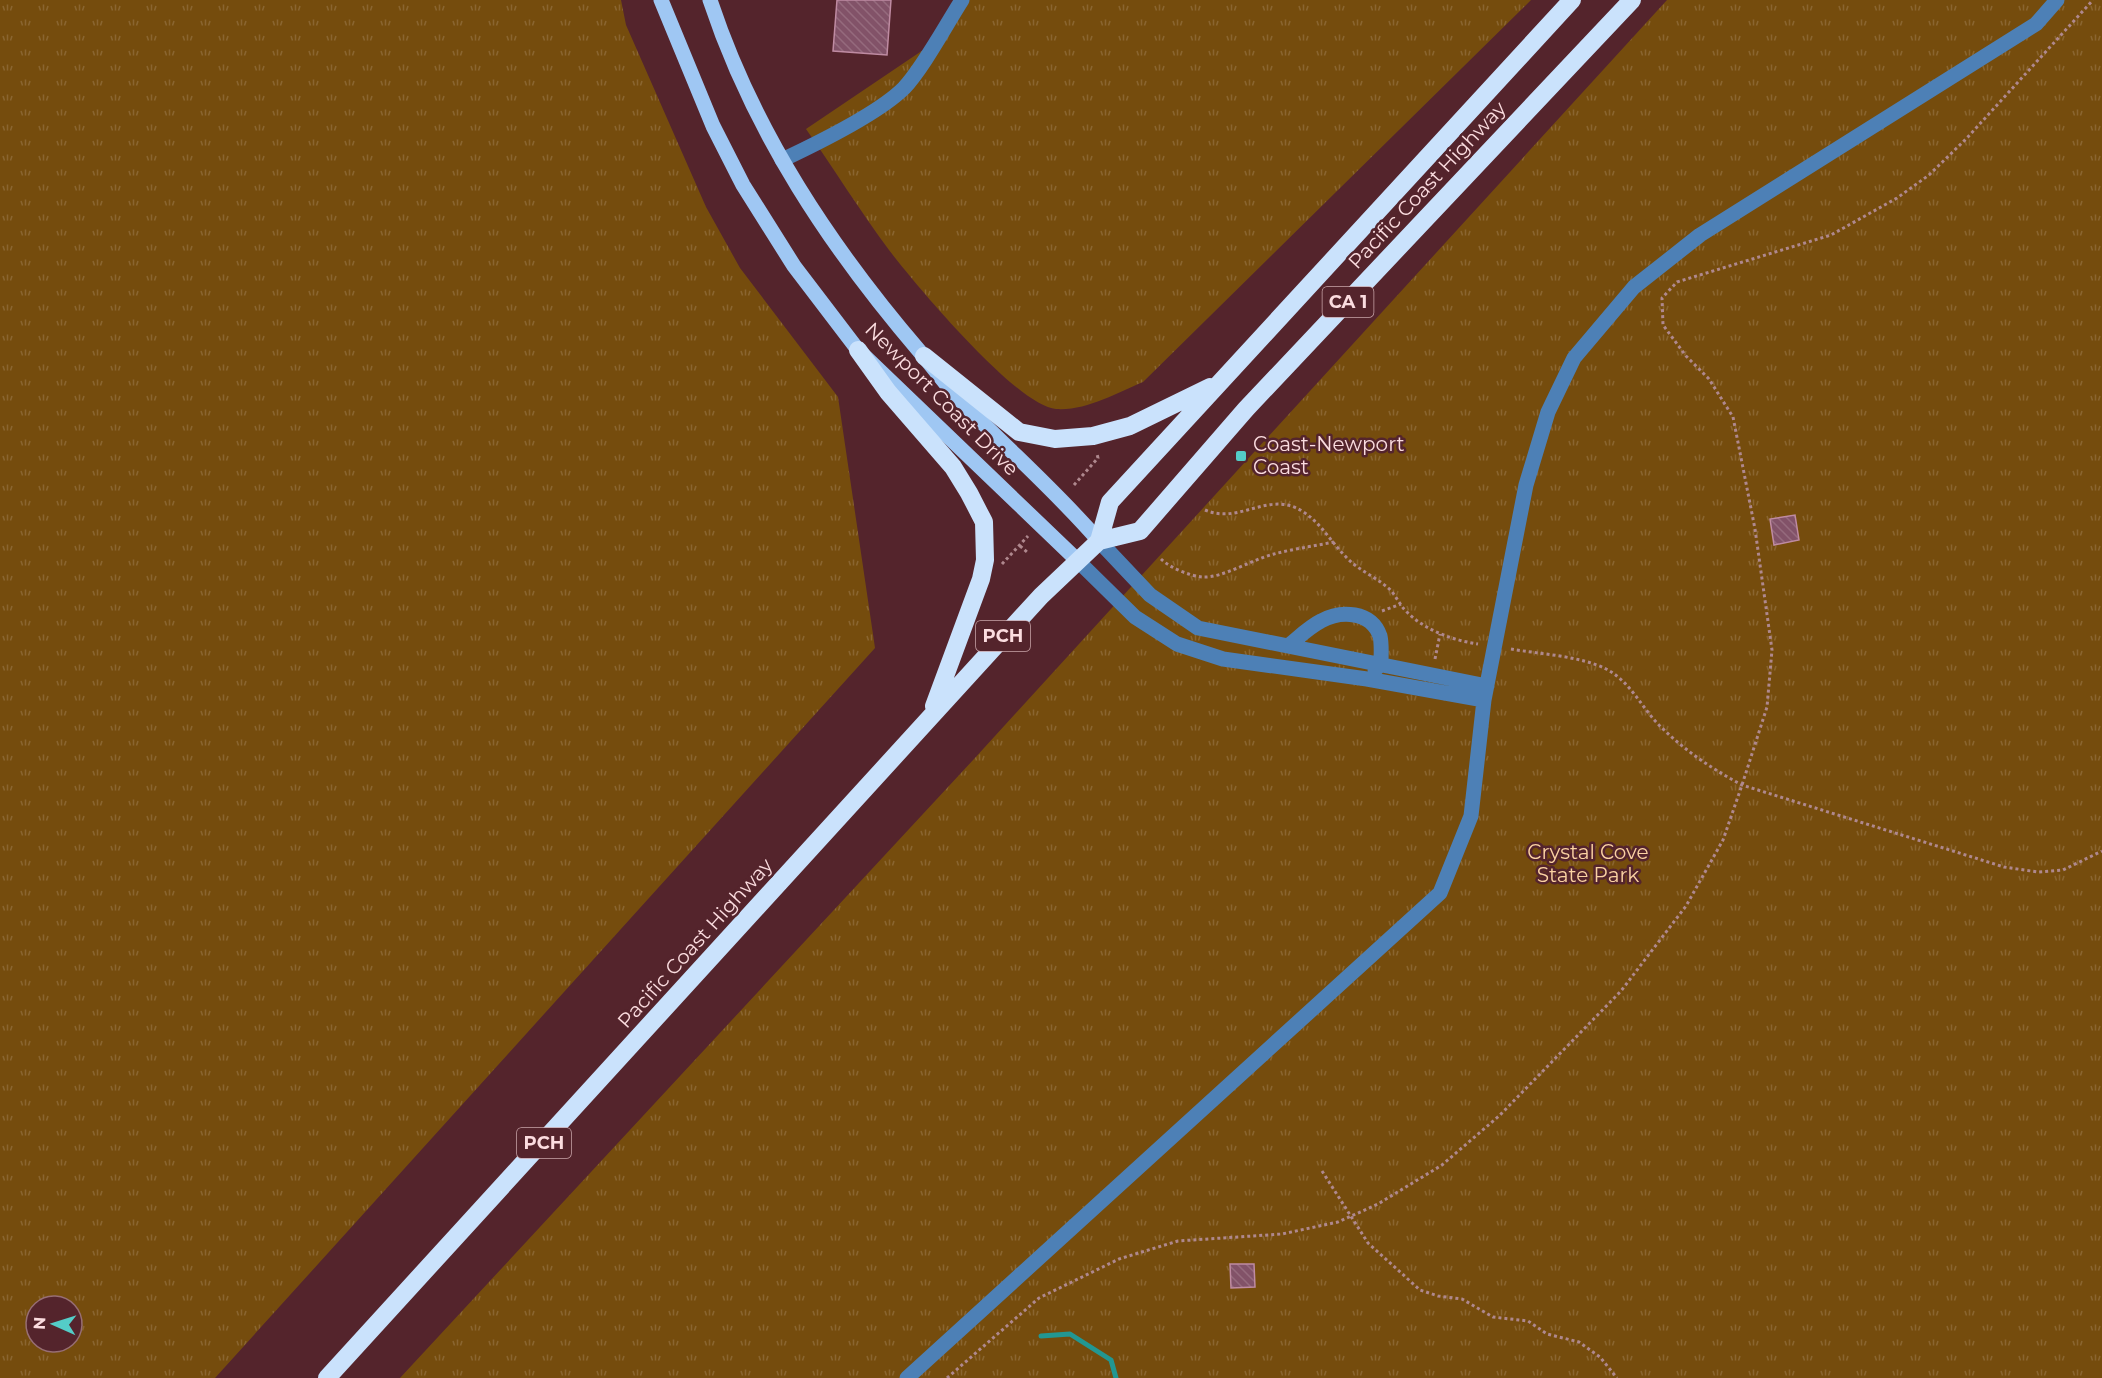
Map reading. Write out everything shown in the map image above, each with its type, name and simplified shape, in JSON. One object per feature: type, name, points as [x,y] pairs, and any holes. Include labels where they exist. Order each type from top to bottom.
[{"type":"highway","name":"Pacific Coast Highway","points":[[1100,541],[1110,502],[1572,0]]},
{"type":"highway","name":"Pacific Coast Highway","points":[[327,1378],[626,1054],[931,714],[1041,596],[1100,541],[1140,531],[1246,410],[1632,0]]},
{"type":"highway","points":[[858,350],[888,392],[953,467],[984,522],[985,560],[981,579],[931,714]]},
{"type":"highway","points":[[924,356],[1019,432],[1055,439],[1093,436],[1130,426],[1222,380]]},
{"type":"main road","name":"Newport Coast Drive","points":[[661,0],[712,126],[743,185],[794,267],[858,350],[1078,561]]},
{"type":"main road","name":"Newport Coast Drive","points":[[710,0],[746,89],[782,160],[839,253],[961,401],[1062,498],[1100,541]]},
{"type":"lane","points":[[782,160],[816,144],[882,105],[905,86],[962,0]]},
{"type":"lane","points":[[908,1378],[1440,893],[1471,816],[1485,693],[1526,485],[1548,412],[1574,358],[1619,304],[1652,271],[1700,235],[2036,24],[2057,0]]},
{"type":"lane","points":[[1100,541],[1150,595],[1198,628],[1432,674],[1485,693]]},
{"type":"lane","points":[[1078,561],[1135,617],[1177,644],[1223,659],[1485,693]]},
{"type":"lane","points":[[1288,646],[1320,621],[1336,615],[1354,614],[1366,618],[1380,637],[1382,664],[1367,679]]},
{"type":"path","points":[[947,1378],[1039,1298],[1119,1259],[1178,1241],[1282,1234],[1338,1222],[1378,1204],[1442,1166],[1499,1116],[1621,991],[1686,906],[1723,840],[1767,707],[1772,650],[1755,529],[1733,417],[1709,379],[1686,356],[1663,325],[1662,298],[1677,282],[1831,235],[1897,198],[1929,175],[1966,139],[2093,0]]},
{"type":"path","points":[[1074,485],[1098,458],[1097,454]]},
{"type":"path","points":[[1205,510],[1219,516],[1244,513],[1264,504],[1283,503],[1301,510],[1323,528],[1359,568],[1388,587],[1405,610],[1440,634],[1573,660],[1606,669],[1627,684],[1658,724],[1685,749],[1720,774],[1742,785],[2004,867],[2038,872],[2062,870],[2102,851]]},
{"type":"path","points":[[1000,563],[1003,564],[1028,536]]},
{"type":"path","points":[[1161,559],[1166,565],[1184,572],[1201,577],[1212,577],[1273,554],[1334,542]]},
{"type":"path","points":[[1020,546],[1027,552]]},
{"type":"path","points":[[1432,674],[1440,634]]},
{"type":"path","points":[[1322,1171],[1368,1244],[1420,1290],[1438,1296],[1462,1299],[1493,1317],[1528,1321],[1547,1334],[1579,1342],[1600,1357],[1617,1378]]},
{"type":"green space","points":[[0,0],[621,0],[626,25],[706,207],[740,268],[838,397],[875,648],[215,1378],[0,1378]]},
{"type":"green space","points":[[965,0],[1531,0],[1143,382],[1090,404],[1056,409],[1039,403],[1017,388],[993,367],[943,314],[889,250],[806,129],[932,44]]},
{"type":"green space","name":"Crystal Cove State Park","points":[[1667,0],[2102,0],[2102,1378],[400,1378],[974,759]]},
{"type":"building","points":[[837,0],[891,0],[887,55],[833,51]]},
{"type":"building","points":[[1795,515],[1799,540],[1774,545],[1770,519]]},
{"type":"building","points":[[1230,1264],[1254,1264],[1255,1287],[1231,1288]]},
{"type":"waterway","points":[[1041,1336],[1070,1334],[1111,1360],[1116,1378]]},
{"type":"place","name":"Coast-Newport Coast","points":[[1241,456]]}]
